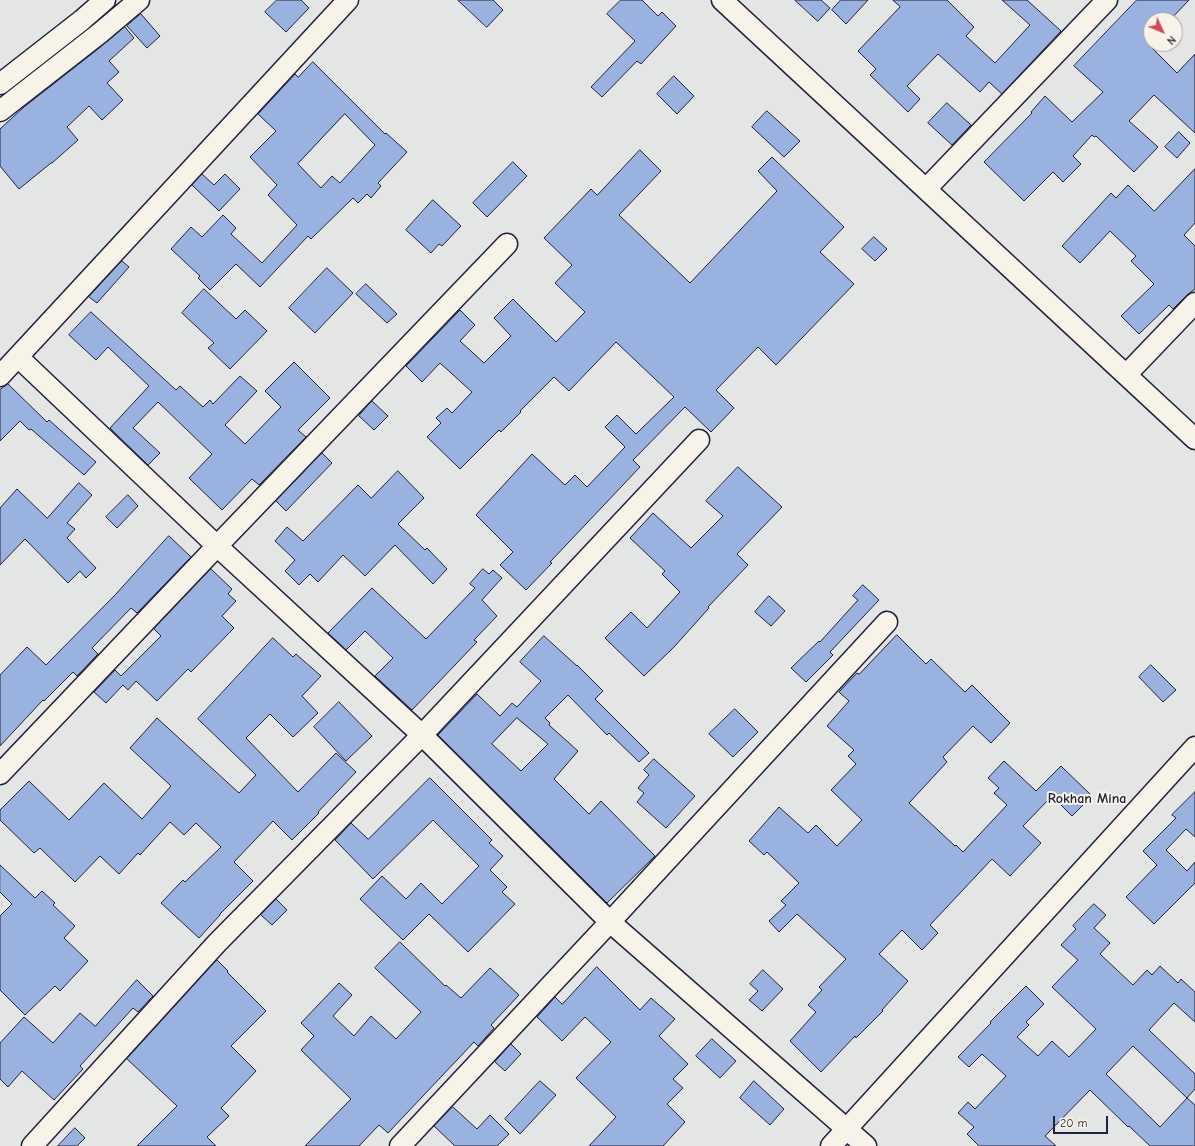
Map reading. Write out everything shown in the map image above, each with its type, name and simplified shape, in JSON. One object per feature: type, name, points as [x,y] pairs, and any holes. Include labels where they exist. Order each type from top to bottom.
[{"type":"street","points":[[0,84],[82,20],[105,0]]},
{"type":"street","points":[[0,111],[100,33],[139,0]]},
{"type":"street","points":[[0,376],[348,0]]},
{"type":"street","points":[[926,189],[1107,0]]},
{"type":"street","points":[[733,4],[926,189],[1195,439]]},
{"type":"street","points":[[0,774],[507,244]]},
{"type":"street","points":[[1126,375],[1195,303]]},
{"type":"street","points":[[18,357],[217,546],[422,736],[610,922],[866,1146]]},
{"type":"street","points":[[32,1146],[217,943],[422,736],[699,440]]},
{"type":"street","points":[[400,1146],[610,922],[887,622]]},
{"type":"street","points":[[832,1146],[1195,747]]},
{"type":"building","points":[[277,0],[301,0],[309,8],[286,32],[265,12]]},
{"type":"building","points":[[458,0],[493,0],[503,10],[487,27]]},
{"type":"building","points":[[621,0],[642,0],[658,16],[662,12],[676,26],[641,64],[637,61],[602,97],[591,87],[635,41],[607,14]]},
{"type":"building","points":[[795,0],[821,0],[830,8],[818,21]]},
{"type":"building","points":[[841,0],[868,0],[846,24],[832,10]]},
{"type":"building","points":[[893,0],[947,0],[974,27],[966,36],[995,63],[1030,25],[1002,0],[1027,0],[1061,31],[1002,94],[989,82],[980,92],[938,54],[907,86],[920,99],[908,112],[870,75],[876,69],[858,51],[900,7]]},
{"type":"building","points":[[1137,0],[1189,0],[1178,12],[1143,12],[1143,52],[1156,52],[1177,73],[1195,54],[1195,133],[1154,95],[1129,121],[1158,147],[1134,172],[1096,136],[1094,137],[1092,135],[1073,156],[1081,164],[1063,182],[1053,172],[1024,201],[984,162],[1032,113],[1031,112],[1045,96],[1072,122],[1103,92],[1074,66]]},
{"type":"building","points":[[141,14],[160,36],[147,48],[127,26]]},
{"type":"building","points":[[125,27],[134,38],[109,61],[119,72],[107,83],[123,100],[102,120],[89,106],[67,127],[78,140],[19,189],[0,166],[0,129],[24,107]]},
{"type":"building","points":[[313,62],[385,134],[386,133],[407,152],[378,183],[381,186],[371,198],[367,194],[358,203],[353,198],[311,239],[308,236],[260,287],[236,264],[210,290],[198,278],[200,276],[171,249],[191,227],[202,237],[223,215],[236,228],[231,234],[262,263],[297,225],[268,195],[277,185],[250,157],[276,131],[258,114],[295,74],[298,77]],"holes":[[[345,114],[375,145],[340,183],[332,176],[321,188],[298,164]]]},
{"type":"building","points":[[674,76],[694,96],[677,114],[657,94]]},
{"type":"building","points":[[947,103],[971,125],[952,145],[928,123]]},
{"type":"building","points":[[767,111],[800,141],[784,157],[752,127]]},
{"type":"building","points":[[1179,132],[1190,143],[1177,158],[1165,147]]},
{"type":"building","points":[[640,150],[661,171],[619,215],[690,283],[777,191],[758,171],[772,157],[844,227],[820,252],[854,284],[776,365],[758,347],[716,390],[734,408],[711,432],[685,407],[633,460],[640,467],[550,562],[552,563],[526,590],[500,565],[513,552],[476,515],[532,454],[565,485],[575,475],[587,487],[625,447],[605,427],[617,415],[636,434],[674,397],[616,342],[569,391],[554,377],[501,432],[499,430],[460,469],[427,437],[441,423],[436,418],[447,408],[452,413],[472,392],[440,363],[422,382],[406,366],[460,310],[475,325],[460,341],[484,363],[511,336],[494,318],[513,299],[556,342],[585,312],[555,283],[572,265],[544,238],[591,189],[597,195]]},
{"type":"building","points":[[513,162],[527,176],[487,217],[473,203]]},
{"type":"building","points":[[1195,169],[1195,223],[1184,235],[1195,246],[1195,289],[1173,309],[1169,305],[1139,334],[1121,316],[1154,284],[1131,261],[1136,256],[1110,231],[1080,263],[1062,246],[1111,193],[1116,198],[1128,185],[1154,211]]},
{"type":"building","points":[[202,174],[214,185],[225,174],[240,189],[219,211],[192,185]]},
{"type":"building","points":[[433,200],[461,226],[442,246],[439,244],[431,253],[406,230]]},
{"type":"building","points":[[874,237],[887,249],[875,261],[862,249]]},
{"type":"building","points":[[122,261],[129,267],[97,303],[89,297]]},
{"type":"building","points":[[327,268],[353,293],[315,333],[289,308]]},
{"type":"building","points":[[366,284],[397,314],[387,323],[356,294]]},
{"type":"building","points":[[204,289],[236,319],[245,310],[267,331],[230,369],[208,348],[214,343],[182,313]]},
{"type":"building","points":[[91,312],[176,390],[180,386],[203,407],[210,400],[213,404],[240,376],[257,391],[225,425],[245,444],[281,407],[265,391],[294,362],[330,398],[298,430],[306,437],[259,485],[252,479],[222,510],[189,478],[212,454],[158,402],[133,428],[160,453],[148,465],[110,428],[149,386],[108,347],[96,360],[69,335]]},
{"type":"building","points":[[8,384],[47,422],[49,420],[96,462],[84,475],[20,421],[0,441],[0,390]]},
{"type":"building","points":[[372,401],[388,416],[374,430],[359,416]]},
{"type":"building","points":[[322,453],[332,463],[286,511],[276,501]]},
{"type":"building","points":[[738,467],[782,507],[737,554],[748,565],[708,607],[709,608],[674,647],[644,676],[605,638],[631,612],[647,628],[680,592],[662,574],[665,571],[630,538],[653,513],[691,548],[723,516],[706,501]]},
{"type":"building","points":[[398,471],[424,498],[398,524],[425,550],[427,548],[447,569],[433,584],[395,545],[365,576],[343,555],[318,582],[310,574],[299,585],[285,571],[295,560],[275,541],[287,527],[303,541],[358,485],[371,498]]},
{"type":"building","points":[[79,483],[92,495],[67,523],[75,529],[67,538],[96,568],[86,578],[80,571],[68,583],[25,539],[0,565],[0,508],[17,489],[47,518]]},
{"type":"building","points":[[128,495],[138,506],[117,528],[106,517]]},
{"type":"building","points":[[169,536],[191,557],[137,613],[131,608],[92,648],[98,654],[77,676],[73,672],[44,701],[43,700],[0,746],[0,675],[27,647],[46,665],[115,595]]},
{"type":"building","points":[[211,569],[232,589],[228,594],[236,601],[222,616],[234,628],[191,672],[188,669],[157,701],[136,681],[128,690],[123,685],[106,703],[94,692],[115,670],[121,676],[161,636],[154,629]]},
{"type":"building","points":[[483,569],[489,574],[493,570],[502,578],[482,600],[497,616],[474,640],[477,642],[412,710],[375,676],[393,658],[365,631],[346,650],[328,633],[372,588],[426,639],[475,588],[470,584]]},
{"type":"building","points":[[863,585],[879,600],[830,652],[833,655],[806,682],[791,668],[819,641],[820,642],[858,600],[853,596]]},
{"type":"building","points":[[769,596],[785,611],[771,626],[755,612]]},
{"type":"building","points":[[897,635],[926,664],[931,659],[965,692],[972,685],[1010,723],[991,743],[973,726],[943,757],[947,762],[909,803],[955,846],[956,845],[963,852],[1007,805],[994,793],[999,788],[988,778],[1004,761],[1036,791],[1061,766],[1092,796],[1072,816],[1052,796],[1023,826],[1041,843],[1010,876],[992,859],[930,925],[938,933],[922,950],[902,930],[879,954],[908,981],[882,1010],[883,1011],[856,1038],[855,1036],[821,1072],[790,1041],[816,1012],[808,1005],[822,990],[819,987],[846,959],[797,914],[779,932],[769,921],[786,905],[781,901],[799,883],[767,852],[764,855],[749,841],[779,807],[808,833],[816,825],[837,846],[862,820],[831,790],[856,764],[848,756],[854,750],[827,726],[849,701],[839,692]]},
{"type":"building","points":[[544,636],[577,665],[603,691],[595,699],[649,753],[639,762],[609,733],[607,735],[568,695],[545,718],[550,723],[549,725],[578,751],[554,779],[589,814],[601,801],[655,856],[607,903],[438,735],[477,694],[500,716],[512,703],[517,707],[541,681],[520,662]],"holes":[[[517,718],[548,744],[521,771],[492,744]]]},
{"type":"building","points":[[273,638],[293,657],[296,654],[321,676],[302,696],[318,713],[293,737],[270,714],[246,738],[298,792],[336,753],[356,772],[292,840],[273,821],[234,862],[253,881],[220,914],[199,938],[161,903],[183,880],[185,882],[221,847],[196,823],[184,835],[170,822],[140,855],[138,853],[119,874],[100,856],[75,882],[40,848],[34,853],[0,820],[0,810],[29,781],[69,820],[104,783],[142,819],[171,786],[130,748],[157,718],[239,793],[256,775],[198,719]]},
{"type":"building","points":[[1151,665],[1176,690],[1163,702],[1139,677]]},
{"type":"building","points":[[339,702],[372,736],[346,761],[314,727]]},
{"type":"building","points":[[735,709],[758,732],[733,757],[709,734]]},
{"type":"building","points":[[654,759],[695,796],[666,828],[637,802],[644,793],[638,788],[649,775],[644,770]]},
{"type":"building","points":[[430,778],[492,840],[489,843],[503,856],[490,870],[507,887],[502,892],[515,904],[468,952],[429,914],[403,940],[360,899],[382,876],[406,899],[421,883],[442,904],[479,866],[433,820],[373,879],[335,840],[351,823],[368,839]]},
{"type":"building","points":[[1195,792],[1195,837],[1186,829],[1166,850],[1187,871],[1195,862],[1195,883],[1154,924],[1126,897],[1157,865],[1143,851],[1176,818],[1172,815]]},
{"type":"building","points":[[0,865],[35,898],[42,891],[55,903],[53,905],[75,926],[64,938],[88,961],[60,991],[55,986],[25,1015],[0,990],[0,916],[12,904],[0,892]]},
{"type":"building","points":[[276,899],[287,910],[272,925],[261,915]]},
{"type":"building","points":[[1094,904],[1106,915],[1094,928],[1110,943],[1100,954],[1133,985],[1147,970],[1152,975],[1160,966],[1178,983],[1181,979],[1195,992],[1195,1022],[1174,1003],[1149,1030],[1195,1074],[1195,1089],[1187,1098],[1195,1105],[1195,1146],[1150,1146],[1090,1090],[1045,1136],[1056,1146],[979,1146],[967,1134],[974,1127],[958,1113],[968,1102],[975,1109],[1006,1076],[982,1054],[969,1067],[958,1057],[1026,986],[1044,1004],[1026,1022],[1029,1025],[1017,1037],[1038,1056],[1052,1041],[1069,1057],[1096,1029],[1052,987],[1078,960],[1061,945],[1076,929],[1073,926]],"holes":[[[1133,1046],[1187,1098],[1160,1127],[1106,1074]]]},
{"type":"building","points":[[400,942],[445,986],[446,985],[461,998],[490,968],[519,995],[491,1025],[494,1028],[478,1046],[474,1042],[388,1133],[379,1125],[359,1146],[305,1146],[351,1099],[301,1050],[314,1036],[301,1023],[339,983],[352,995],[333,1016],[354,1036],[371,1016],[396,1039],[421,1012],[375,968]]},
{"type":"building","points":[[217,960],[266,1011],[231,1046],[256,1071],[221,1108],[229,1116],[207,1137],[216,1146],[137,1146],[177,1106],[127,1059]]},
{"type":"building","points":[[597,967],[640,1010],[651,998],[675,1019],[659,1036],[688,1064],[673,1079],[683,1088],[667,1104],[685,1122],[663,1146],[589,1146],[616,1117],[576,1078],[611,1042],[585,1017],[562,1041],[537,1017],[555,997],[562,1004]]},
{"type":"building","points":[[763,970],[783,989],[762,1011],[749,1000],[758,991],[750,984]]},
{"type":"building","points":[[137,980],[153,996],[138,1012],[133,1008],[80,1066],[83,1069],[54,1100],[22,1071],[8,1087],[0,1079],[0,1043],[24,1017],[53,1043],[80,1013],[95,1026]]},
{"type":"building","points":[[712,1039],[736,1061],[720,1078],[696,1056]]},
{"type":"building","points":[[511,1044],[521,1054],[505,1071],[495,1062]]},
{"type":"building","points":[[540,1081],[556,1095],[520,1134],[505,1119]]},
{"type":"building","points":[[754,1081],[784,1109],[770,1125],[740,1098]]},
{"type":"building","points":[[453,1107],[477,1129],[490,1115],[509,1134],[497,1146],[455,1146],[434,1126]]},
{"type":"building","points":[[75,1128],[85,1138],[77,1146],[58,1146]]},
{"type":"district","name":"Rokhan Mina","points":[[1087,799]]}]
